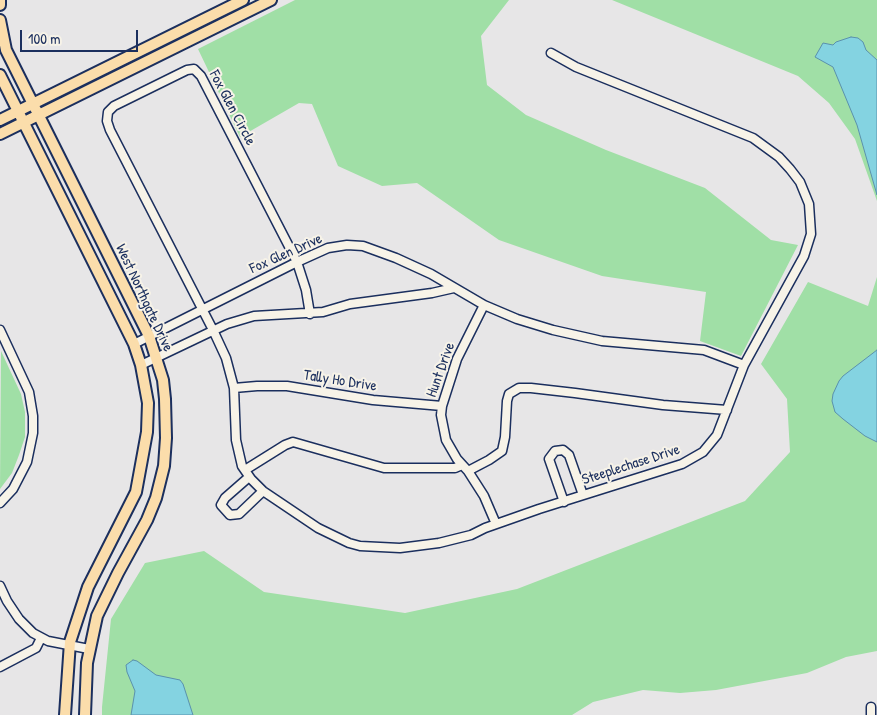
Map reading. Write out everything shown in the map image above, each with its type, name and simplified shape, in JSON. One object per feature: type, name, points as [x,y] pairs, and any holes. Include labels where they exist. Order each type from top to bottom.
[{"type":"main road","points":[[0,0],[0,5]]},
{"type":"main road","points":[[0,120],[243,0]]},
{"type":"main road","points":[[0,134],[271,0]]},
{"type":"main road","name":"West Northgate Drive","points":[[0,20],[6,50],[149,336],[157,358],[164,389],[166,438],[164,466],[156,498],[147,520],[104,599],[97,616],[87,663],[85,715]]},
{"type":"main road","name":"West Northgate Drive","points":[[0,75],[134,344],[141,365],[148,402],[147,432],[136,492],[88,587],[70,646],[65,715]]},
{"type":"street","name":"Steeplechase Drive","points":[[202,309],[226,358],[234,388],[236,440],[240,460],[247,473],[263,492],[318,528],[349,543],[360,546],[400,548],[439,543],[471,535],[496,524],[682,464],[703,452],[717,435],[744,364],[800,264],[811,234],[809,204],[800,182],[779,157],[752,138],[576,67],[551,53]]},
{"type":"street","name":"Fox Glen Circle","points":[[202,309],[107,121],[108,112],[114,106],[187,70],[194,69],[201,76],[297,262],[306,290],[310,314]]},
{"type":"street","name":"Fox Glen Drive","points":[[134,344],[297,262],[328,248],[347,245],[363,246],[405,262],[431,274],[484,305],[553,330],[585,338],[704,350],[744,364]]},
{"type":"street","points":[[141,365],[213,330],[254,316],[310,314],[350,304],[432,293],[454,288]]},
{"type":"street","name":"Hunt Drive","points":[[484,305],[457,359],[442,406],[441,415],[446,440],[484,496],[496,524]]},
{"type":"street","points":[[0,503],[13,489],[27,462],[33,433],[33,416],[29,392],[1,335]]},
{"type":"street","name":"Tally Ho Drive","points":[[234,388],[287,386],[373,400],[442,406]]},
{"type":"street","points":[[263,492],[239,514],[230,515],[221,505],[247,473],[285,445],[293,442],[384,468],[465,468],[490,460],[502,451],[505,437],[507,401],[509,394],[519,388],[575,393],[662,405],[727,410]]},
{"type":"street","points":[[564,502],[549,459],[555,451],[563,450],[568,455],[583,495]]},
{"type":"street","points":[[0,586],[4,603],[25,626],[41,638],[89,649]]},
{"type":"street","points":[[0,667],[36,648],[41,638]]},
{"type":"green space","points":[[295,0],[509,0],[481,36],[487,85],[526,115],[606,150],[705,188],[771,240],[798,245],[741,356],[700,341],[706,292],[602,276],[499,240],[417,183],[382,186],[338,166],[312,104],[299,103],[240,137],[198,49]]},
{"type":"green space","points":[[612,0],[877,0],[877,201],[855,139],[829,103],[798,76]]},
{"type":"green space","points":[[877,277],[877,651],[846,657],[807,673],[716,690],[680,693],[643,690],[593,702],[572,715],[102,715],[111,619],[145,563],[204,551],[264,592],[405,613],[517,589],[745,501],[790,452],[787,399],[761,364],[808,282],[868,306]]},
{"type":"green space","points":[[1,351],[21,394],[25,412],[25,437],[12,473],[0,489]]},
{"type":"water","points":[[851,37],[858,38],[863,42],[866,50],[877,60],[877,195],[857,125],[833,67],[815,57],[823,43],[833,45],[836,42]]},
{"type":"water","points":[[877,350],[877,442],[865,436],[835,412],[832,401],[833,394],[843,376]]},
{"type":"water","points":[[133,660],[156,675],[180,680],[193,715],[131,715],[135,691],[126,665]]}]
